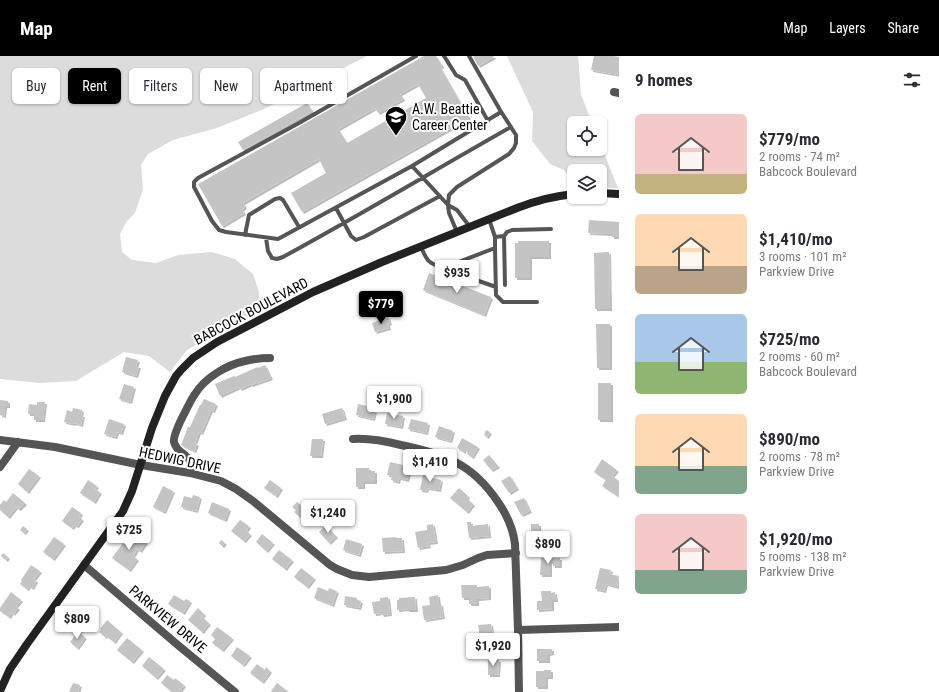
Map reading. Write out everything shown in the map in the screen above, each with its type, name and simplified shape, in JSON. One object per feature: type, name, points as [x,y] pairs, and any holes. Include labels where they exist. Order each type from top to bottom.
[{"type":"main road","points":[[607,193],[619,194]]},
{"type":"main road","name":"BABCOCK BOULEVARD","points":[[0,691],[10,669],[18,657],[123,511],[132,491],[152,428],[168,389],[181,370],[193,358],[217,342],[313,292],[489,219],[540,200],[567,195]]},
{"type":"street","points":[[190,473],[192,466],[174,444],[174,438],[195,394],[210,377],[230,366],[244,361],[270,358]]},
{"type":"street","points":[[353,439],[370,439],[413,447],[451,459],[461,464],[478,477],[487,486],[501,506],[514,535],[516,553],[519,692]]},
{"type":"street","name":"HEDWIG DRIVE","points":[[0,440],[56,447],[190,473],[222,481],[253,501],[330,565],[352,575],[369,576],[446,570],[487,555],[516,553]]},
{"type":"street","points":[[0,468],[18,442]]},
{"type":"street","name":"PARKVIEW DRIVE","points":[[84,565],[235,692]]},
{"type":"street","points":[[518,630],[619,627]]},
{"type":"lane","points":[[416,56],[299,123],[198,178],[194,182],[194,187],[212,221],[219,230],[278,239],[412,166],[501,112]]},
{"type":"lane","points":[[444,56],[456,75],[465,80],[488,121]]},
{"type":"lane","points":[[457,232],[449,213],[449,195],[457,187],[509,154],[516,143],[516,135],[469,56]]},
{"type":"lane","points":[[266,238],[268,251],[272,258],[277,259],[283,257],[344,224],[422,177],[511,127]]},
{"type":"lane","points":[[412,166],[448,205],[457,210],[470,227]]},
{"type":"lane","points":[[336,208],[351,236],[356,240],[440,196]]},
{"type":"lane","points":[[245,235],[249,215],[275,199],[280,198],[283,200],[299,227]]},
{"type":"lane","points":[[489,219],[495,236],[496,295],[503,302],[537,302]]},
{"type":"lane","points":[[505,285],[504,236],[507,232],[512,230],[551,229]]},
{"type":"lane","points":[[495,236],[504,236]]},
{"type":"lane","points":[[421,246],[426,259],[433,265],[462,275]]},
{"type":"lane","points":[[443,268],[495,248]]},
{"type":"lane","points":[[476,280],[496,286]]},
{"type":"shaded area","points":[[0,56],[367,56],[344,68],[260,68],[260,104],[274,104],[217,128],[173,140],[148,154],[141,165],[143,189],[135,213],[127,221],[120,234],[122,252],[132,260],[156,263],[178,255],[212,252],[235,259],[253,274],[259,292],[260,311],[187,350],[170,372],[149,356],[124,352],[76,381],[40,383],[0,379]]},
{"type":"shaded area","points":[[507,56],[578,56],[581,94],[589,116],[567,116],[567,156],[605,156],[618,188],[607,188],[607,164],[567,164],[567,174],[564,170],[550,164],[532,141],[533,112]]},
{"type":"building","name":"A.W. Beattie Career Center","points":[[424,56],[436,56],[442,66],[440,67],[469,118],[302,212],[291,193],[326,173],[319,159],[243,203],[245,207],[242,209],[244,213],[222,226],[198,184],[339,104],[347,104],[347,100]],"holes":[[[418,84],[426,98],[347,143],[338,129],[375,108],[378,113],[403,99],[400,94]]]},
{"type":"building","points":[[473,56],[493,56],[494,57],[478,66]]},
{"type":"building","points":[[594,56],[619,57],[619,75],[591,70]]},
{"type":"building","points":[[305,104],[308,104],[312,111],[243,150],[238,142]]},
{"type":"building","points":[[589,220],[619,222],[619,237],[612,237],[612,234],[588,233]]},
{"type":"building","points":[[518,241],[549,241],[549,257],[530,257],[530,278],[515,278],[515,243],[518,243]]},
{"type":"building","points":[[609,252],[610,309],[595,309],[594,253]]},
{"type":"building","points":[[429,273],[491,297],[484,315],[423,290]]},
{"type":"building","points":[[388,317],[390,323],[388,324],[389,328],[375,332],[372,323]]},
{"type":"building","points":[[596,324],[610,324],[610,368],[597,368]]},
{"type":"building","points":[[126,357],[138,360],[136,366],[139,366],[136,376],[122,372]]},
{"type":"building","points":[[265,365],[271,378],[240,389],[239,387],[220,396],[215,384]]},
{"type":"building","points":[[598,383],[611,383],[611,420],[598,420]]},
{"type":"building","points":[[124,384],[134,387],[130,402],[119,399]]},
{"type":"building","points":[[204,399],[216,404],[213,411],[211,410],[201,433],[199,432],[194,451],[181,445],[188,427],[190,427]]},
{"type":"building","points":[[0,400],[8,401],[8,406],[5,406],[4,416],[0,415]]},
{"type":"building","points":[[37,402],[45,402],[43,420],[34,420],[34,414],[28,414],[29,404],[37,405]]},
{"type":"building","points":[[358,404],[372,407],[371,410],[375,411],[373,419],[356,415]]},
{"type":"building","points":[[73,408],[82,410],[81,415],[83,415],[81,425],[64,422],[67,410],[72,412]]},
{"type":"building","points":[[342,408],[345,418],[325,424],[322,414]]},
{"type":"building","points":[[387,413],[403,416],[401,427],[385,424]]},
{"type":"building","points":[[109,419],[124,424],[121,433],[117,432],[115,437],[104,434]]},
{"type":"building","points":[[411,419],[428,423],[426,433],[408,429]]},
{"type":"building","points":[[439,426],[453,431],[450,441],[435,437]]},
{"type":"building","points":[[486,430],[490,432],[487,437],[484,435]]},
{"type":"building","points":[[462,438],[478,447],[472,457],[467,454],[468,452],[464,450],[464,452],[457,448]]},
{"type":"building","points":[[312,439],[323,439],[321,456],[310,456]]},
{"type":"building","points":[[489,455],[498,466],[491,470],[483,460]]},
{"type":"building","points":[[602,459],[617,470],[612,476],[619,481],[619,497],[602,486],[606,480],[594,472]]},
{"type":"building","points":[[390,462],[403,465],[403,467],[410,469],[407,480],[399,478],[398,482],[391,480],[392,476],[387,475]]},
{"type":"building","points":[[356,468],[369,468],[369,471],[375,471],[375,482],[363,482],[363,487],[356,487]]},
{"type":"building","points":[[29,469],[39,476],[27,492],[18,484]]},
{"type":"building","points":[[423,474],[430,475],[429,477],[441,480],[439,490],[427,488],[426,491],[420,490]]},
{"type":"building","points":[[510,476],[517,488],[509,493],[501,481]]},
{"type":"building","points":[[88,480],[97,486],[95,489],[100,492],[94,502],[80,493]]},
{"type":"building","points":[[270,480],[281,488],[276,496],[264,488]]},
{"type":"building","points":[[163,486],[173,491],[164,512],[153,507]]},
{"type":"building","points":[[459,488],[468,496],[467,498],[473,504],[467,512],[450,498]]},
{"type":"building","points":[[13,493],[25,503],[19,509],[16,507],[8,517],[0,510],[0,505],[4,500],[6,502]]},
{"type":"building","points":[[193,495],[200,497],[196,511],[181,507],[184,496],[192,498]]},
{"type":"building","points":[[524,498],[530,511],[521,515],[514,502]]},
{"type":"building","points":[[212,502],[229,509],[225,520],[208,513]]},
{"type":"building","points":[[297,502],[309,512],[302,519],[294,512],[296,510],[292,507]]},
{"type":"building","points":[[72,507],[81,513],[79,517],[82,519],[77,526],[74,525],[72,528],[62,521]]},
{"type":"building","points":[[240,520],[249,526],[246,531],[250,534],[244,541],[231,531]]},
{"type":"building","points":[[467,522],[471,522],[471,526],[488,524],[489,536],[469,538]]},
{"type":"building","points":[[433,524],[436,542],[428,543],[429,546],[418,548],[415,532],[427,530],[427,525]]},
{"type":"building","points":[[531,524],[539,524],[539,532],[542,532],[542,544],[531,544]]},
{"type":"building","points":[[326,525],[336,536],[329,543],[319,532]]},
{"type":"building","points":[[23,526],[27,529],[24,533],[20,530]]},
{"type":"building","points":[[133,533],[146,542],[140,551],[137,549],[133,556],[137,559],[129,570],[112,558],[123,543],[125,544]]},
{"type":"building","points":[[262,534],[273,543],[266,551],[256,542]]},
{"type":"building","points":[[54,537],[64,544],[53,559],[43,552]]},
{"type":"building","points":[[382,538],[402,538],[403,551],[383,552]]},
{"type":"building","points":[[346,539],[362,544],[359,555],[343,550]]},
{"type":"building","points":[[221,540],[225,543],[222,546],[219,543]]},
{"type":"building","points":[[279,550],[292,560],[285,569],[272,559]]},
{"type":"building","points":[[3,553],[8,557],[6,560],[1,556]]},
{"type":"building","points":[[541,558],[560,558],[560,566],[553,566],[553,562],[550,562],[550,575],[540,575]]},
{"type":"building","points":[[31,565],[40,571],[34,579],[36,581],[32,588],[29,586],[27,589],[20,584]]},
{"type":"building","points":[[301,568],[314,578],[307,587],[294,577]]},
{"type":"building","points":[[600,568],[611,570],[610,574],[619,576],[617,587],[606,584],[604,591],[595,589]]},
{"type":"building","points":[[461,585],[477,585],[477,587],[489,586],[489,598],[477,599],[477,604],[469,604],[469,598],[462,598]]},
{"type":"building","points":[[318,587],[328,591],[329,588],[337,591],[332,605],[314,598]]},
{"type":"building","points":[[541,591],[551,591],[551,593],[555,592],[556,600],[552,600],[552,609],[537,610],[537,601],[542,601]]},
{"type":"building","points":[[11,592],[21,600],[16,606],[18,608],[13,614],[12,612],[9,617],[0,611],[0,608]]},
{"type":"building","points":[[174,595],[184,601],[186,599],[190,601],[183,613],[168,604]]},
{"type":"building","points":[[438,595],[443,617],[424,620],[422,606],[430,605],[429,597]]},
{"type":"building","points":[[345,596],[357,598],[357,600],[361,601],[359,608],[344,605]]},
{"type":"building","points":[[388,597],[390,614],[374,614],[372,602],[380,601],[380,598]]},
{"type":"building","points":[[415,597],[416,610],[397,610],[397,600],[399,600],[399,598]]},
{"type":"building","points":[[90,606],[97,612],[79,632],[69,623],[81,610],[82,611],[85,608],[87,609]]},
{"type":"building","points":[[198,608],[204,614],[202,617],[209,623],[202,632],[188,620]]},
{"type":"building","points":[[107,620],[121,632],[114,642],[99,632]]},
{"type":"building","points":[[491,624],[493,637],[480,638],[478,625]]},
{"type":"building","points":[[217,627],[232,638],[222,650],[212,643],[215,639],[211,635]]},
{"type":"building","points":[[78,632],[85,637],[77,648],[70,642]]},
{"type":"building","points":[[127,638],[142,650],[132,662],[117,650]]},
{"type":"building","points":[[237,647],[250,656],[243,665],[231,656]]},
{"type":"building","points":[[537,649],[552,649],[552,653],[548,654],[548,661],[537,661]]},
{"type":"building","points":[[149,657],[164,669],[156,678],[142,666]]},
{"type":"building","points":[[488,660],[499,660],[498,675],[488,675]]},
{"type":"building","points":[[257,664],[265,670],[266,667],[270,671],[262,682],[250,673]]},
{"type":"building","points":[[551,670],[551,677],[546,677],[546,687],[536,687],[536,671]]},
{"type":"building","points":[[167,675],[174,680],[175,678],[184,685],[179,692],[172,692],[161,683]]},
{"type":"building","points":[[73,683],[80,685],[78,692],[69,692]]},
{"type":"building","points":[[277,683],[289,692],[272,692],[271,691]]},
{"type":"place","name":"A.W. Beattie Career Center","points":[[396,136]]}]
